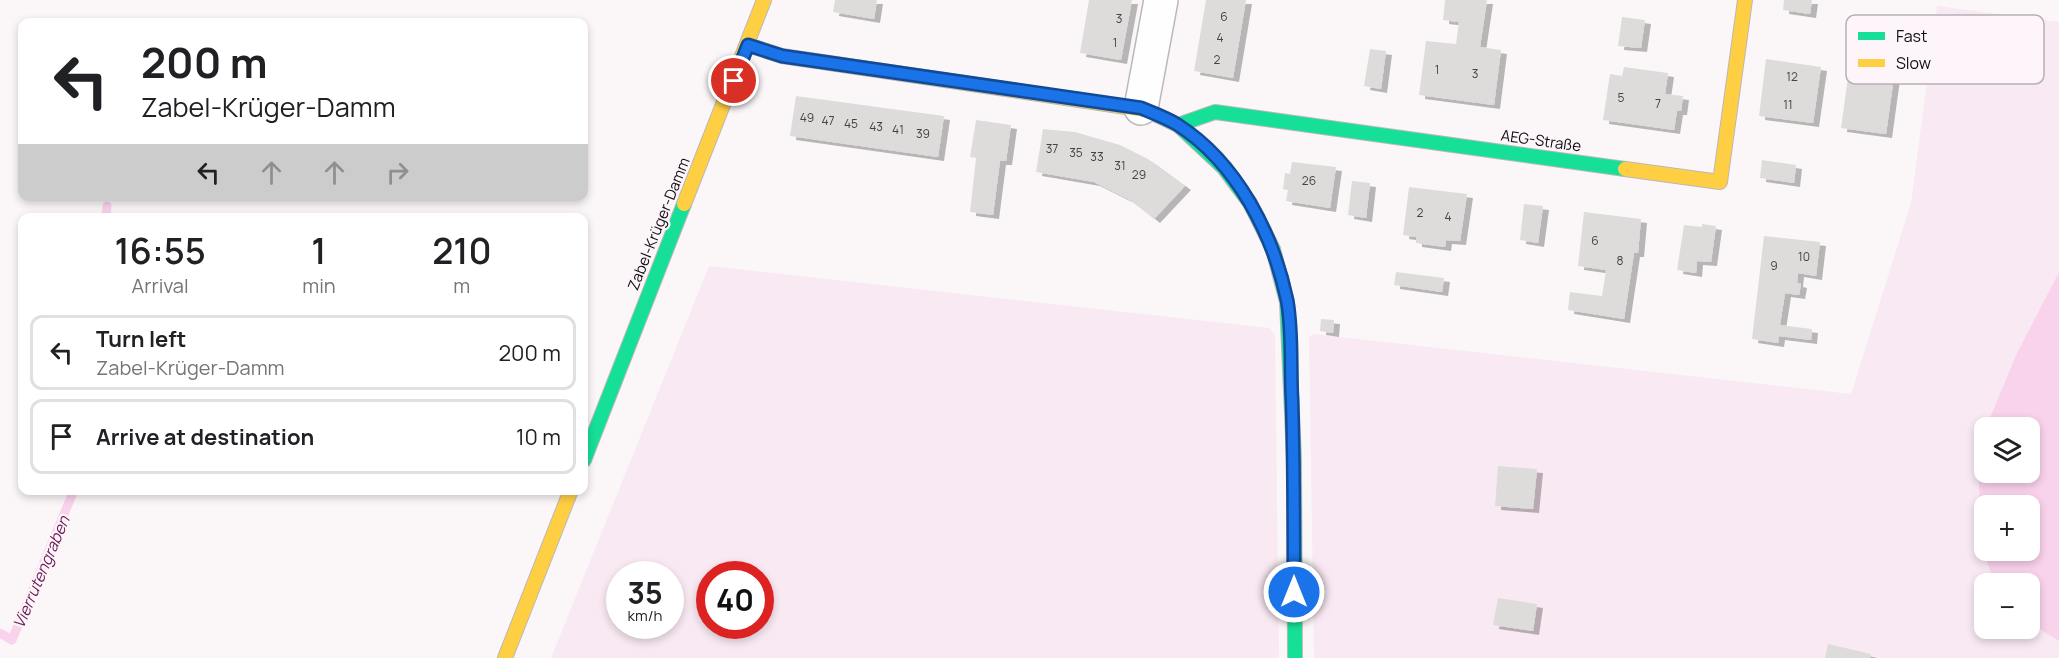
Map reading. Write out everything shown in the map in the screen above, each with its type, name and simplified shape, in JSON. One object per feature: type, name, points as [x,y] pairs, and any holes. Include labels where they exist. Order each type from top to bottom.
[{"type":"street","name":"Zabel-Krüger-Damm","points":[[588,450],[764,0]]},
{"type":"street","points":[[1141,108],[1161,0]]},
{"type":"street","name":"AEG-Straße","points":[[1178,125],[1215,112],[1720,182],[1745,0]]},
{"type":"street","points":[[748,45],[782,56],[1141,108],[1178,125],[1224,168],[1250,203],[1273,249],[1287,302],[1294,459],[1295,658]]},
{"type":"street","points":[[505,658],[569,495]]},
{"type":"shaded area","points":[[1937,6],[2006,15],[1936,15]]},
{"type":"shaded area","points":[[2044,20],[2059,22],[2059,272],[2017,353],[1990,417],[1974,417],[1974,483],[1979,483],[1979,495],[1974,495],[1974,561],[1987,561],[1991,573],[1974,573],[1974,639],[2040,639],[2040,629],[2059,641],[2059,658],[1314,658],[1309,337],[1313,334],[1851,394],[1911,203],[1927,84],[2044,84]]},
{"type":"shaded area","points":[[709,266],[1270,328],[1275,335],[1279,658],[551,658]]},
{"type":"shaded area","points":[[2059,272],[2059,641],[2040,629],[2040,573],[1991,573],[1987,561],[2040,561],[2040,495],[1979,495],[1979,483],[2040,483],[2040,417],[1990,417],[2017,353]]},
{"type":"building","points":[[835,0],[877,0],[874,19],[833,12]]},
{"type":"building","points":[[1089,0],[1132,0],[1121,60],[1080,53]]},
{"type":"building","points":[[1206,0],[1246,0],[1233,78],[1194,71]]},
{"type":"building","points":[[1445,0],[1487,0],[1480,47],[1501,50],[1494,105],[1419,95],[1426,41],[1456,44],[1459,22],[1443,20]]},
{"type":"building","points":[[1784,0],[1812,0],[1810,14],[1783,10]]},
{"type":"building","points":[[1622,17],[1645,20],[1641,48],[1618,46]]},
{"type":"building","points":[[1370,49],[1386,51],[1381,89],[1364,86]]},
{"type":"building","points":[[1766,59],[1821,67],[1813,123],[1759,116]]},
{"type":"building","points":[[1624,67],[1668,73],[1665,94],[1683,96],[1681,111],[1677,111],[1674,130],[1603,120],[1610,74],[1622,76]]},
{"type":"building","points":[[1847,84],[1893,84],[1886,134],[1841,128]]},
{"type":"building","points":[[796,96],[944,116],[938,157],[790,136]]},
{"type":"building","points":[[976,120],[1011,125],[1006,161],[1000,161],[993,215],[970,212],[976,158],[970,157]]},
{"type":"building","points":[[1043,129],[1075,132],[1120,145],[1148,159],[1185,186],[1154,219],[1130,200],[1094,182],[1036,172]]},
{"type":"building","points":[[1762,160],[1796,165],[1794,183],[1760,178]]},
{"type":"building","points":[[1292,162],[1336,167],[1330,208],[1286,201],[1288,190],[1283,189],[1285,173],[1290,174]]},
{"type":"building","points":[[1352,181],[1370,183],[1366,218],[1348,215]]},
{"type":"building","points":[[1409,187],[1467,194],[1460,241],[1446,240],[1445,247],[1416,243],[1416,237],[1403,235]]},
{"type":"building","points":[[1524,204],[1543,206],[1538,243],[1520,240]]},
{"type":"building","points":[[1584,212],[1641,219],[1638,253],[1634,253],[1624,319],[1568,310],[1570,292],[1602,296],[1606,270],[1578,266]]},
{"type":"building","points":[[1702,224],[1716,226],[1711,262],[1697,261],[1696,273],[1677,270],[1684,225],[1702,227]]},
{"type":"building","points":[[1764,236],[1820,242],[1816,276],[1798,273],[1797,283],[1801,284],[1799,295],[1785,293],[1780,325],[1812,329],[1811,340],[1779,336],[1778,343],[1752,339]]},
{"type":"building","points":[[1396,272],[1444,278],[1442,292],[1394,285]]},
{"type":"building","points":[[1321,319],[1334,320],[1333,333],[1320,331]]},
{"type":"building","points":[[1498,466],[1537,469],[1533,509],[1495,506]]},
{"type":"building","points":[[1498,598],[1537,604],[1533,631],[1493,625]]},
{"type":"building","points":[[1828,644],[1871,654],[1870,658],[1825,658]]},
{"type":"waterway","name":"Vierrutengraben","points":[[106,213],[107,206]]},
{"type":"waterway","name":"Vierrutengraben","points":[[0,633],[12,640],[72,495]]},
{"type":"traffic: fast","points":[[1146,110],[1178,125],[1224,168],[1250,203],[1273,249],[1287,302],[1294,459],[1295,658]]},
{"type":"traffic: fast","points":[[1178,125],[1215,112],[1625,169]]},
{"type":"traffic: fast","points":[[588,450],[684,204]]},
{"type":"traffic: slow","points":[[684,204],[764,0]]},
{"type":"traffic: slow","points":[[1625,169],[1720,182],[1745,0]]},
{"type":"traffic: slow","points":[[748,45],[782,56],[1146,110]]},
{"type":"traffic: slow","points":[[505,658],[569,495]]},
{"type":"route","points":[[734,81],[748,45],[782,56],[1141,108],[1178,125],[1196,139],[1224,168],[1250,203],[1273,249],[1287,302],[1294,459],[1294,592]]}]
